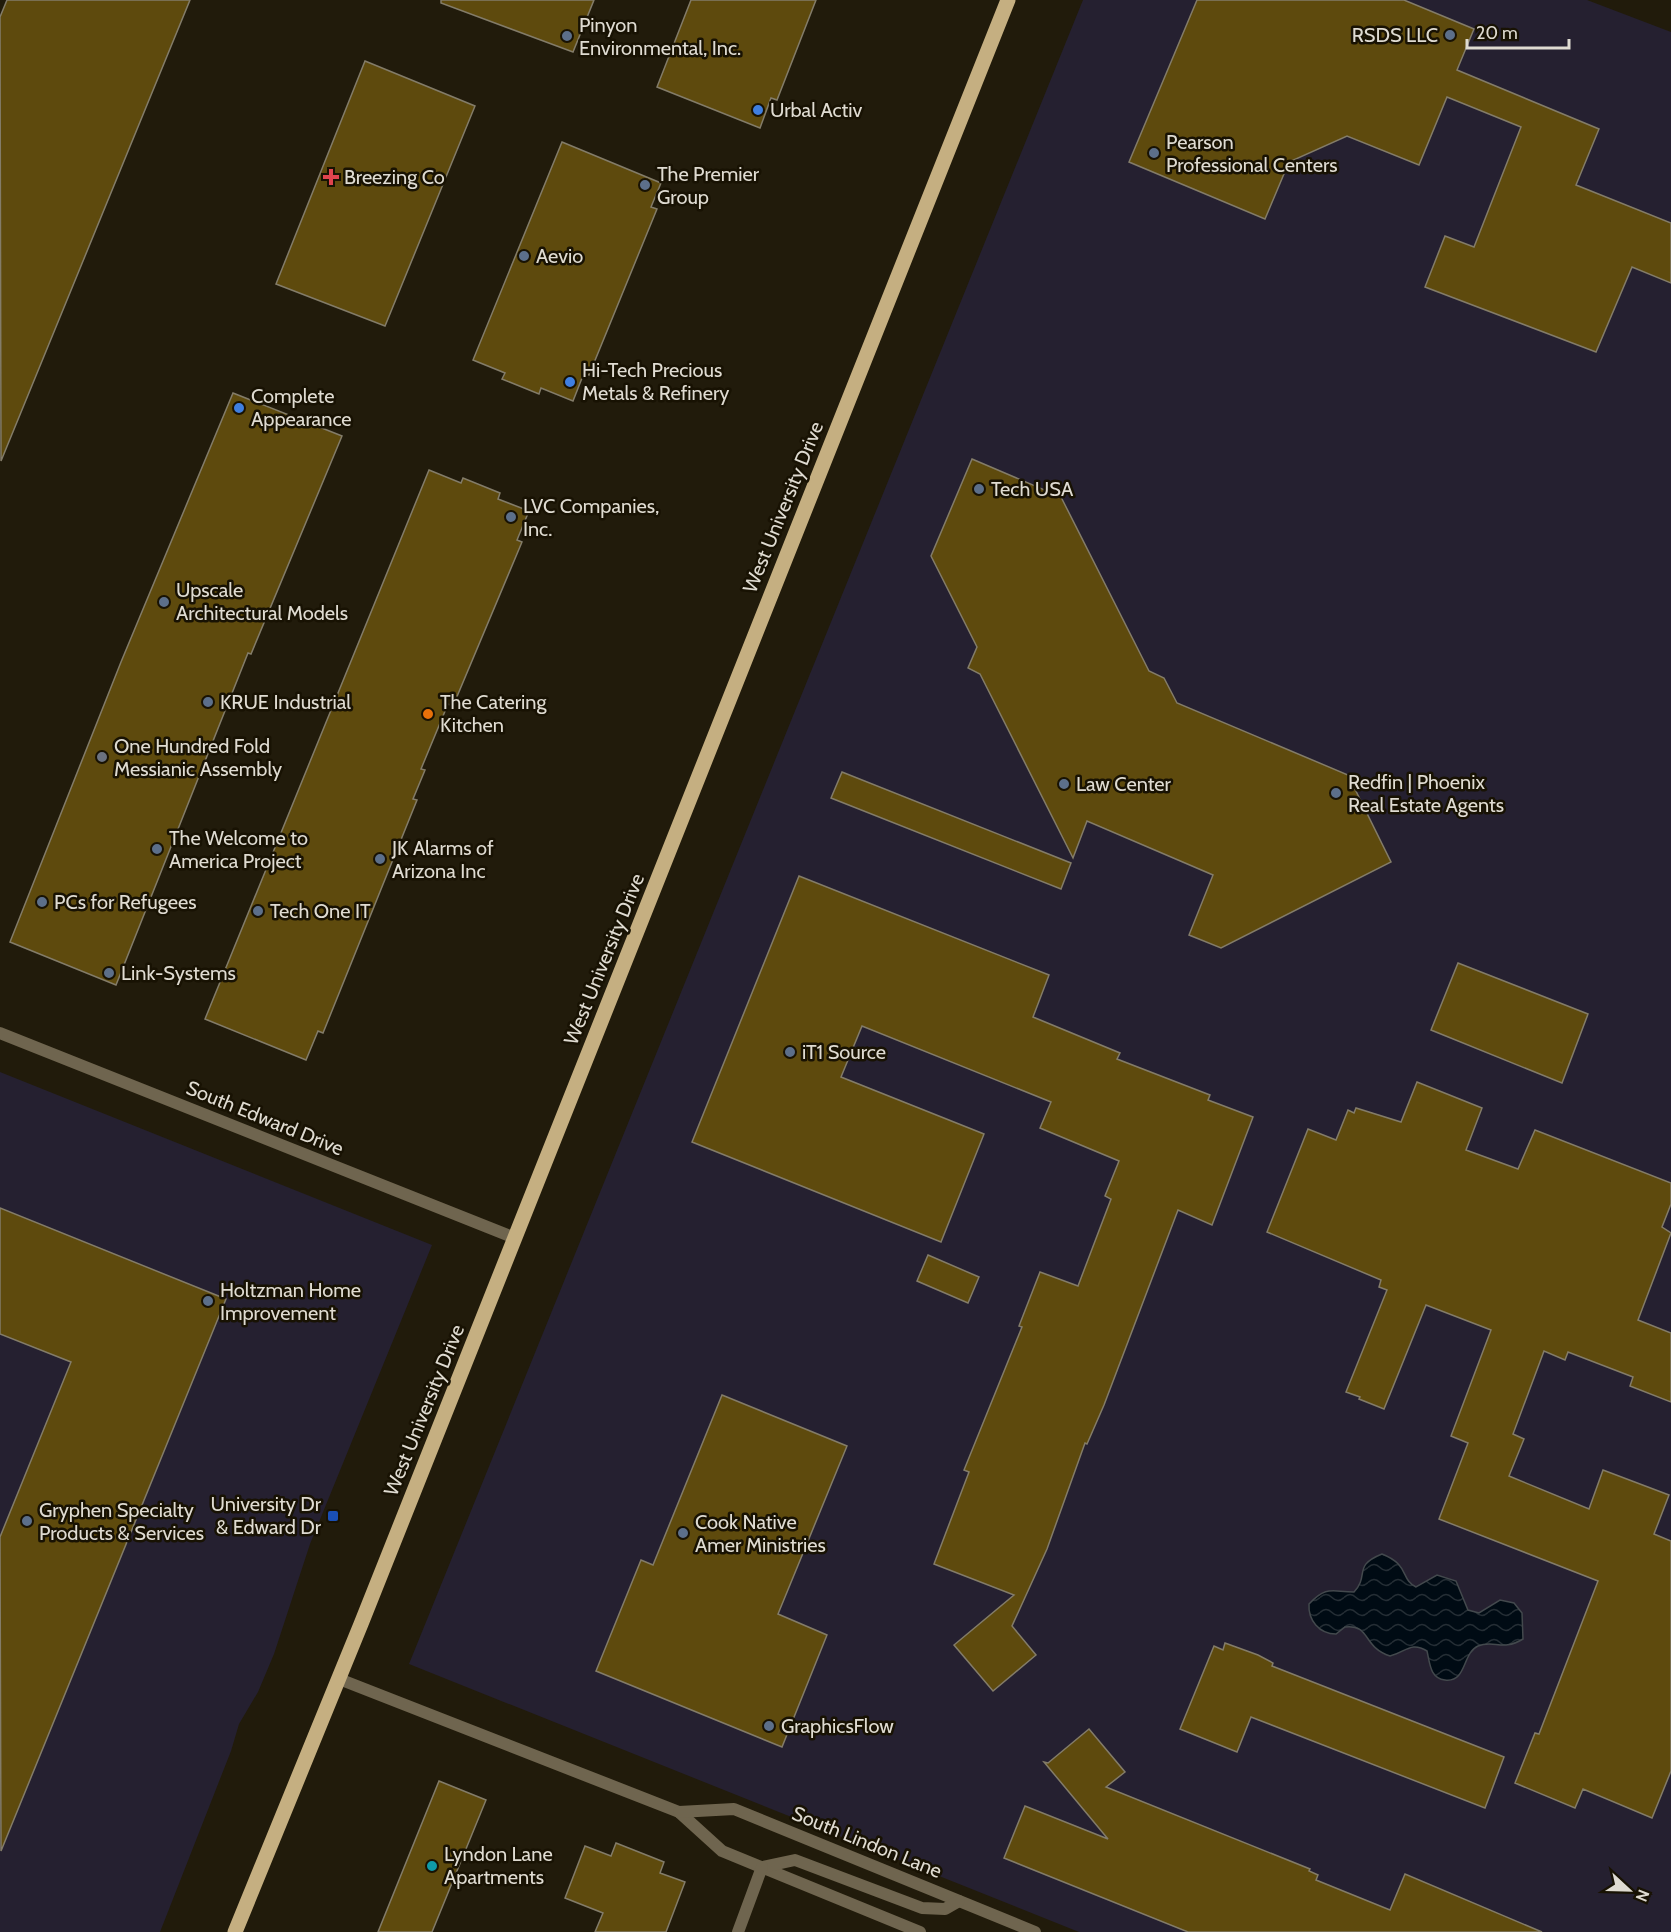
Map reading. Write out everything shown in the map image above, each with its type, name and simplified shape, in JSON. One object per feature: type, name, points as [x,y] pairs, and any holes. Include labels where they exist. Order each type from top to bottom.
[{"type":"main road","name":"West University Drive","points":[[235,1932],[339,1679],[1008,0]]},
{"type":"street","name":"South Edward Drive","points":[[0,1033],[515,1238]]},
{"type":"street","name":"South Lindon Lane","points":[[339,1679],[679,1812],[722,1851],[920,1932]]},
{"type":"street","name":"South Lindon Lane","points":[[679,1812],[734,1809],[1035,1932]]},
{"type":"street","points":[[738,1932],[762,1867],[795,1860],[922,1908],[945,1909],[959,1901]]},
{"type":"shaded area","points":[[1083,0],[1587,0],[1671,32],[1671,1932],[1079,1932],[409,1664]]},
{"type":"shaded area","points":[[0,1072],[432,1245],[310,1544],[274,1654],[258,1692],[239,1724],[231,1751],[160,1932],[0,1932]]},
{"type":"water","points":[[1382,1554],[1397,1563],[1411,1584],[1416,1587],[1437,1575],[1456,1581],[1468,1610],[1479,1613],[1500,1600],[1514,1603],[1522,1613],[1523,1639],[1509,1645],[1484,1644],[1478,1646],[1469,1655],[1457,1677],[1445,1680],[1436,1676],[1430,1665],[1427,1651],[1421,1648],[1412,1647],[1390,1656],[1375,1647],[1359,1629],[1345,1627],[1336,1634],[1320,1629],[1310,1615],[1309,1604],[1325,1592],[1354,1592],[1361,1581],[1364,1567],[1373,1558]]},
{"type":"building","points":[[7,0],[190,0],[1,461],[0,17]]},
{"type":"building","points":[[441,0],[594,0],[573,52],[441,3]]},
{"type":"building","points":[[691,0],[816,0],[777,100],[771,98],[760,128],[657,87]]},
{"type":"building","points":[[1197,0],[1404,0],[1474,29],[1457,70],[1599,129],[1576,185],[1671,223],[1671,283],[1632,267],[1596,352],[1425,287],[1445,236],[1474,247],[1521,127],[1447,97],[1419,165],[1347,136],[1289,162],[1265,219],[1129,162]]},
{"type":"building","points":[[365,61],[475,106],[385,326],[276,284]]},
{"type":"building","points":[[562,142],[661,183],[651,207],[657,209],[589,375],[584,373],[573,401],[541,388],[539,394],[502,379],[505,373],[473,360]]},
{"type":"building","points":[[233,393],[342,436],[251,654],[248,653],[116,985],[10,942],[121,662]]},
{"type":"building","points":[[972,459],[1061,497],[1149,671],[1164,678],[1177,703],[1348,775],[1391,862],[1221,948],[1189,935],[1213,875],[1087,821],[1073,858],[980,674],[968,668],[977,647],[931,556]]},
{"type":"building","points":[[429,470],[461,483],[463,478],[500,493],[498,499],[529,511],[517,540],[522,542],[453,706],[448,704],[421,769],[425,770],[413,799],[417,800],[323,1033],[318,1031],[306,1060],[205,1019]]},
{"type":"building","points":[[842,772],[1071,863],[1061,889],[831,798]]},
{"type":"building","points":[[799,876],[1049,975],[1033,1017],[1120,1053],[1117,1059],[1210,1095],[1208,1100],[1253,1117],[1212,1225],[1178,1210],[1104,1405],[1087,1444],[1085,1443],[1047,1549],[1012,1626],[1036,1655],[993,1691],[954,1645],[1014,1595],[934,1564],[969,1472],[964,1470],[1022,1327],[1019,1326],[1040,1272],[1078,1286],[1111,1199],[1105,1196],[1119,1161],[1040,1128],[1051,1102],[862,1026],[841,1077],[984,1134],[941,1242],[692,1142]]},
{"type":"building","points":[[1458,963],[1588,1014],[1562,1083],[1431,1030]]},
{"type":"building","points":[[1417,1082],[1482,1108],[1466,1150],[1518,1169],[1535,1130],[1671,1183],[1671,1204],[1662,1227],[1671,1233],[1638,1320],[1671,1333],[1671,1402],[1630,1386],[1633,1377],[1568,1352],[1565,1360],[1544,1351],[1513,1434],[1524,1439],[1509,1476],[1589,1509],[1603,1470],[1669,1495],[1654,1534],[1671,1541],[1671,1771],[1652,1818],[1583,1789],[1575,1808],[1515,1783],[1535,1733],[1539,1734],[1598,1581],[1439,1519],[1468,1443],[1451,1436],[1491,1330],[1426,1305],[1384,1409],[1359,1399],[1360,1397],[1346,1392],[1387,1290],[1379,1287],[1381,1280],[1267,1232],[1308,1129],[1336,1140],[1348,1110],[1354,1113],[1356,1108],[1401,1122]]},
{"type":"building","points":[[0,1208],[226,1299],[1,1851],[0,1537],[71,1362],[0,1334]]},
{"type":"building","points":[[928,1255],[979,1277],[968,1303],[917,1281]]},
{"type":"building","points":[[722,1395],[847,1446],[778,1614],[827,1635],[782,1747],[596,1671],[641,1560],[653,1565]]},
{"type":"building","points":[[1225,1643],[1258,1655],[1273,1663],[1272,1666],[1504,1757],[1485,1808],[1251,1717],[1237,1752],[1180,1729],[1214,1646],[1223,1650]]},
{"type":"building","points":[[1089,1729],[1125,1772],[1106,1787],[1310,1869],[1309,1871],[1318,1875],[1316,1880],[1390,1910],[1405,1874],[1542,1932],[1188,1932],[1004,1858],[1025,1806],[1108,1839],[1044,1762],[1048,1763]]},
{"type":"building","name":"Lyndon Lane Apartments","points":[[439,1781],[486,1800],[432,1932],[378,1932]]},
{"type":"building","points":[[616,1843],[664,1862],[660,1873],[685,1882],[666,1932],[595,1932],[603,1913],[565,1898],[585,1846],[611,1856]]},
{"type":"place","name":"RSDS LLC","points":[[1450,35]]},
{"type":"place","name":"Pinyon Environmental, Inc.","points":[[567,36]]},
{"type":"place","name":"Urbal Activ","points":[[758,110]]},
{"type":"place","name":"Pearson Professional Centers","points":[[1154,153]]},
{"type":"place","name":"Breezing Co","points":[[331,177]]},
{"type":"place","name":"The Premier Group","points":[[645,185]]},
{"type":"place","name":"Aevio","points":[[524,256]]},
{"type":"place","name":"Hi-Tech Precious Metals & Refinery","points":[[570,382]]},
{"type":"place","name":"Complete Appearance","points":[[239,408]]},
{"type":"place","name":"Tech USA","points":[[979,489]]},
{"type":"place","name":"LVC Companies, Inc.","points":[[511,517]]},
{"type":"place","name":"Upscale Architectural Models","points":[[164,602]]},
{"type":"place","name":"KRUE Industrial","points":[[208,702]]},
{"type":"place","name":"The Catering Kitchen","points":[[428,714]]},
{"type":"place","name":"One Hundred Fold Messianic Assembly","points":[[102,757]]},
{"type":"place","name":"Law Center","points":[[1064,784]]},
{"type":"place","name":"Redfin | Phoenix Real Estate Agents","points":[[1336,793]]},
{"type":"place","name":"The Welcome to America Project","points":[[157,849]]},
{"type":"place","name":"JK Alarms of Arizona Inc","points":[[380,859]]},
{"type":"place","name":"PCs for Refugees","points":[[42,902]]},
{"type":"place","name":"Tech One IT","points":[[258,911]]},
{"type":"place","name":"Link-Systems","points":[[109,973]]},
{"type":"place","name":"iT1 Source","points":[[790,1052]]},
{"type":"place","name":"Holtzman Home Improvement","points":[[208,1301]]},
{"type":"place","name":"University Dr & Edward Dr","points":[[333,1516]]},
{"type":"place","name":"Gryphen Specialty Products & Services","points":[[27,1521]]},
{"type":"place","name":"Cook Native Amer Ministries","points":[[683,1533]]},
{"type":"place","name":"GraphicsFlow","points":[[769,1726]]},
{"type":"place","name":"Lyndon Lane Apartments","points":[[432,1866]]}]
